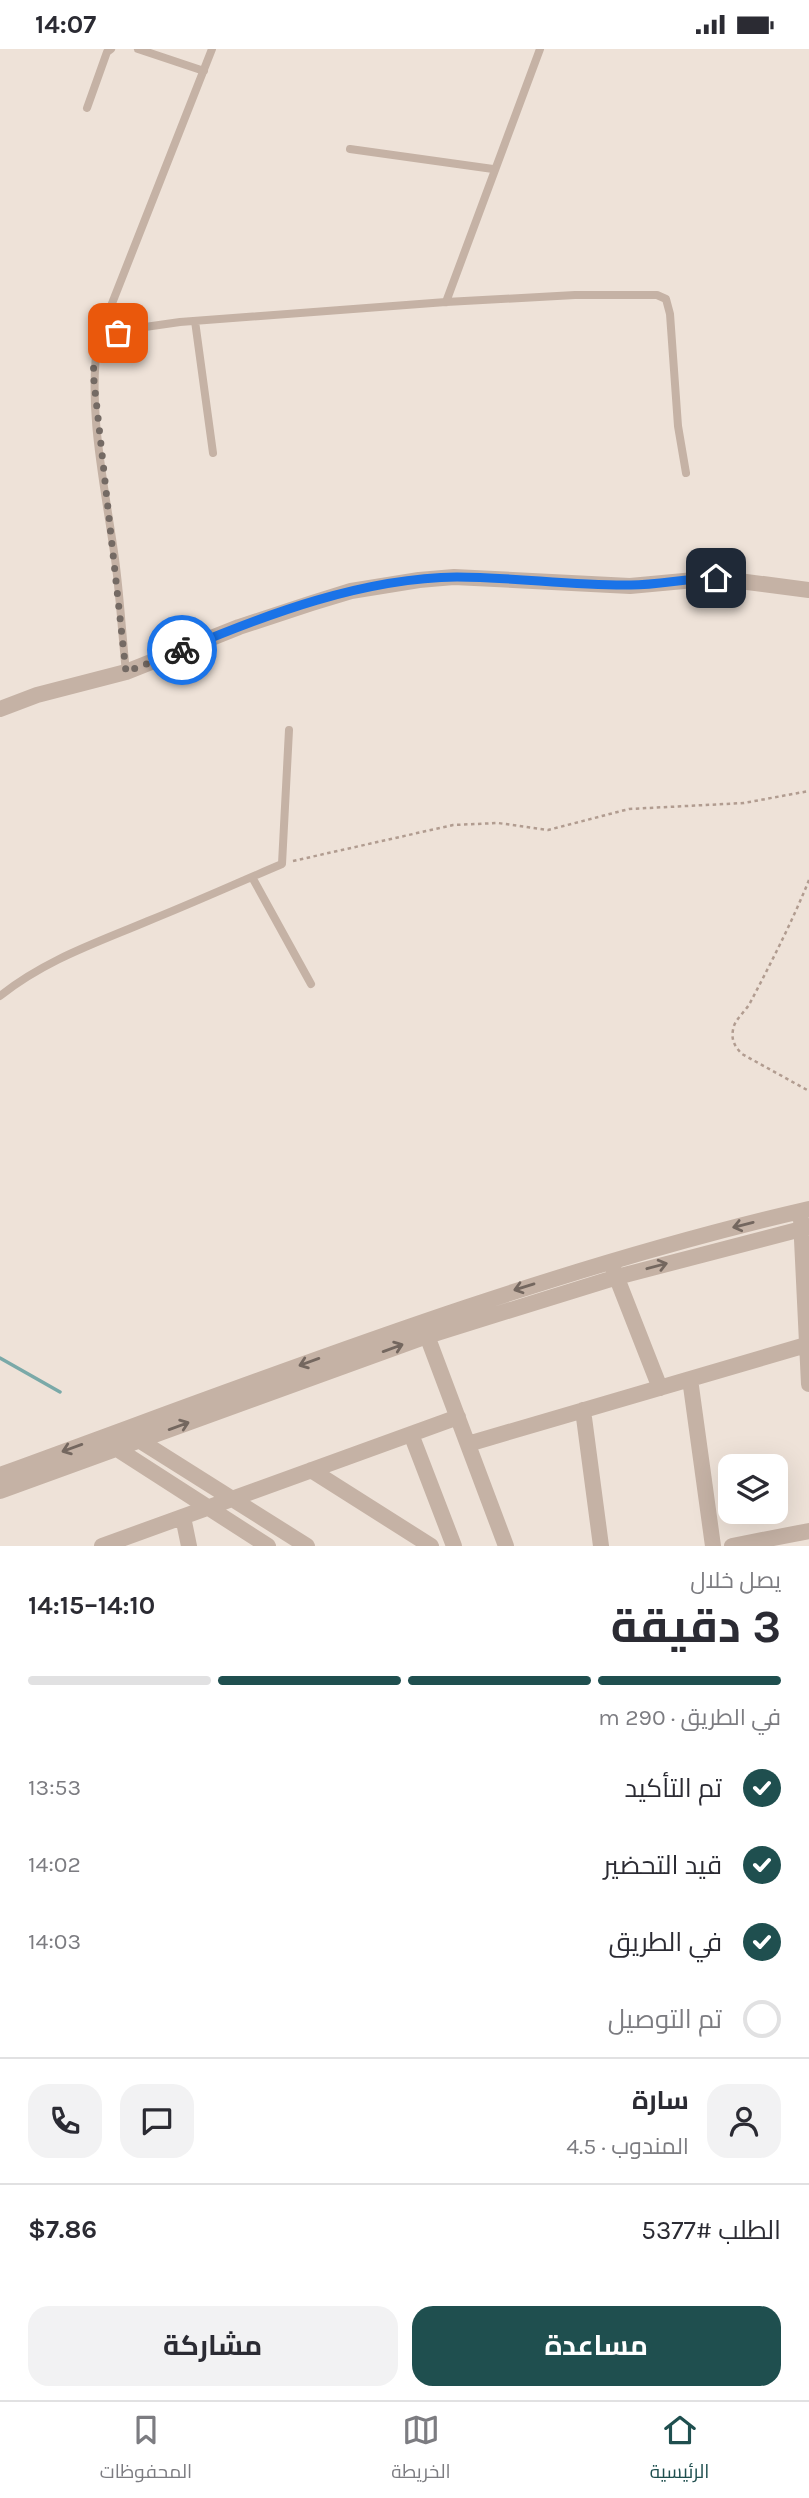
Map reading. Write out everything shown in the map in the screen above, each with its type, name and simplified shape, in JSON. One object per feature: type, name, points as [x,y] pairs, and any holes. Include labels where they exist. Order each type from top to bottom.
[{"type":"street","points":[[0,709],[37,695],[126,672],[239,627],[351,591],[419,580],[465,577],[629,586],[716,578],[809,590]]},
{"type":"street","points":[[614,1270],[805,1210],[806,1345],[809,1375]]},
{"type":"street","points":[[0,1492],[139,1441],[424,1329],[523,1287],[614,1270],[806,1227]]},
{"type":"street","points":[[614,1270],[660,1388]]},
{"type":"street","points":[[424,1329],[506,1546]]},
{"type":"street","points":[[0,1475],[122,1430],[424,1329]]},
{"type":"street","points":[[468,1444],[806,1345]]},
{"type":"street","points":[[690,1379],[713,1546]]},
{"type":"street","points":[[583,1410],[601,1546]]},
{"type":"street","points":[[102,1546],[124,1542],[208,1507],[458,1417]]},
{"type":"street","points":[[122,1430],[307,1546]]},
{"type":"street","points":[[411,1434],[454,1546]]},
{"type":"street","points":[[100,1438],[260,1543]]},
{"type":"street","points":[[311,1470],[430,1546]]},
{"type":"street","points":[[252,1511],[260,1543]]},
{"type":"street","points":[[183,1517],[189,1546]]},
{"type":"street","points":[[732,1546],[809,1531]]},
{"type":"lane","points":[[87,107],[107,52],[111,49]]},
{"type":"lane","points":[[138,49],[204,71]]},
{"type":"lane","points":[[126,672],[93,372],[98,339],[212,49]]},
{"type":"lane","points":[[446,302],[493,169],[540,49]]},
{"type":"lane","points":[[350,149],[493,169]]},
{"type":"lane","points":[[98,339],[138,328],[195,321],[446,302],[575,295],[657,295],[666,299],[670,314],[678,426],[686,473]]},
{"type":"lane","points":[[195,321],[213,453]]},
{"type":"lane","points":[[0,996],[38,969],[77,949],[282,864],[289,730]]},
{"type":"lane","points":[[252,877],[311,984]]},
{"type":"path","points":[[282,864],[463,824],[498,823],[548,830],[629,809],[744,803],[809,791]]},
{"type":"path","points":[[809,880],[758,988],[735,1024],[732,1034],[736,1048],[742,1054],[809,1091]]},
{"type":"waterway","points":[[0,1358],[60,1392]]},
{"type":"way so far","points":[[118,333],[98,339],[93,372],[96,419],[115,560],[126,672],[182,650]]},
{"type":"route","points":[[182,650],[239,627],[351,591],[419,580],[454,577],[497,578],[629,586],[716,578]]}]
